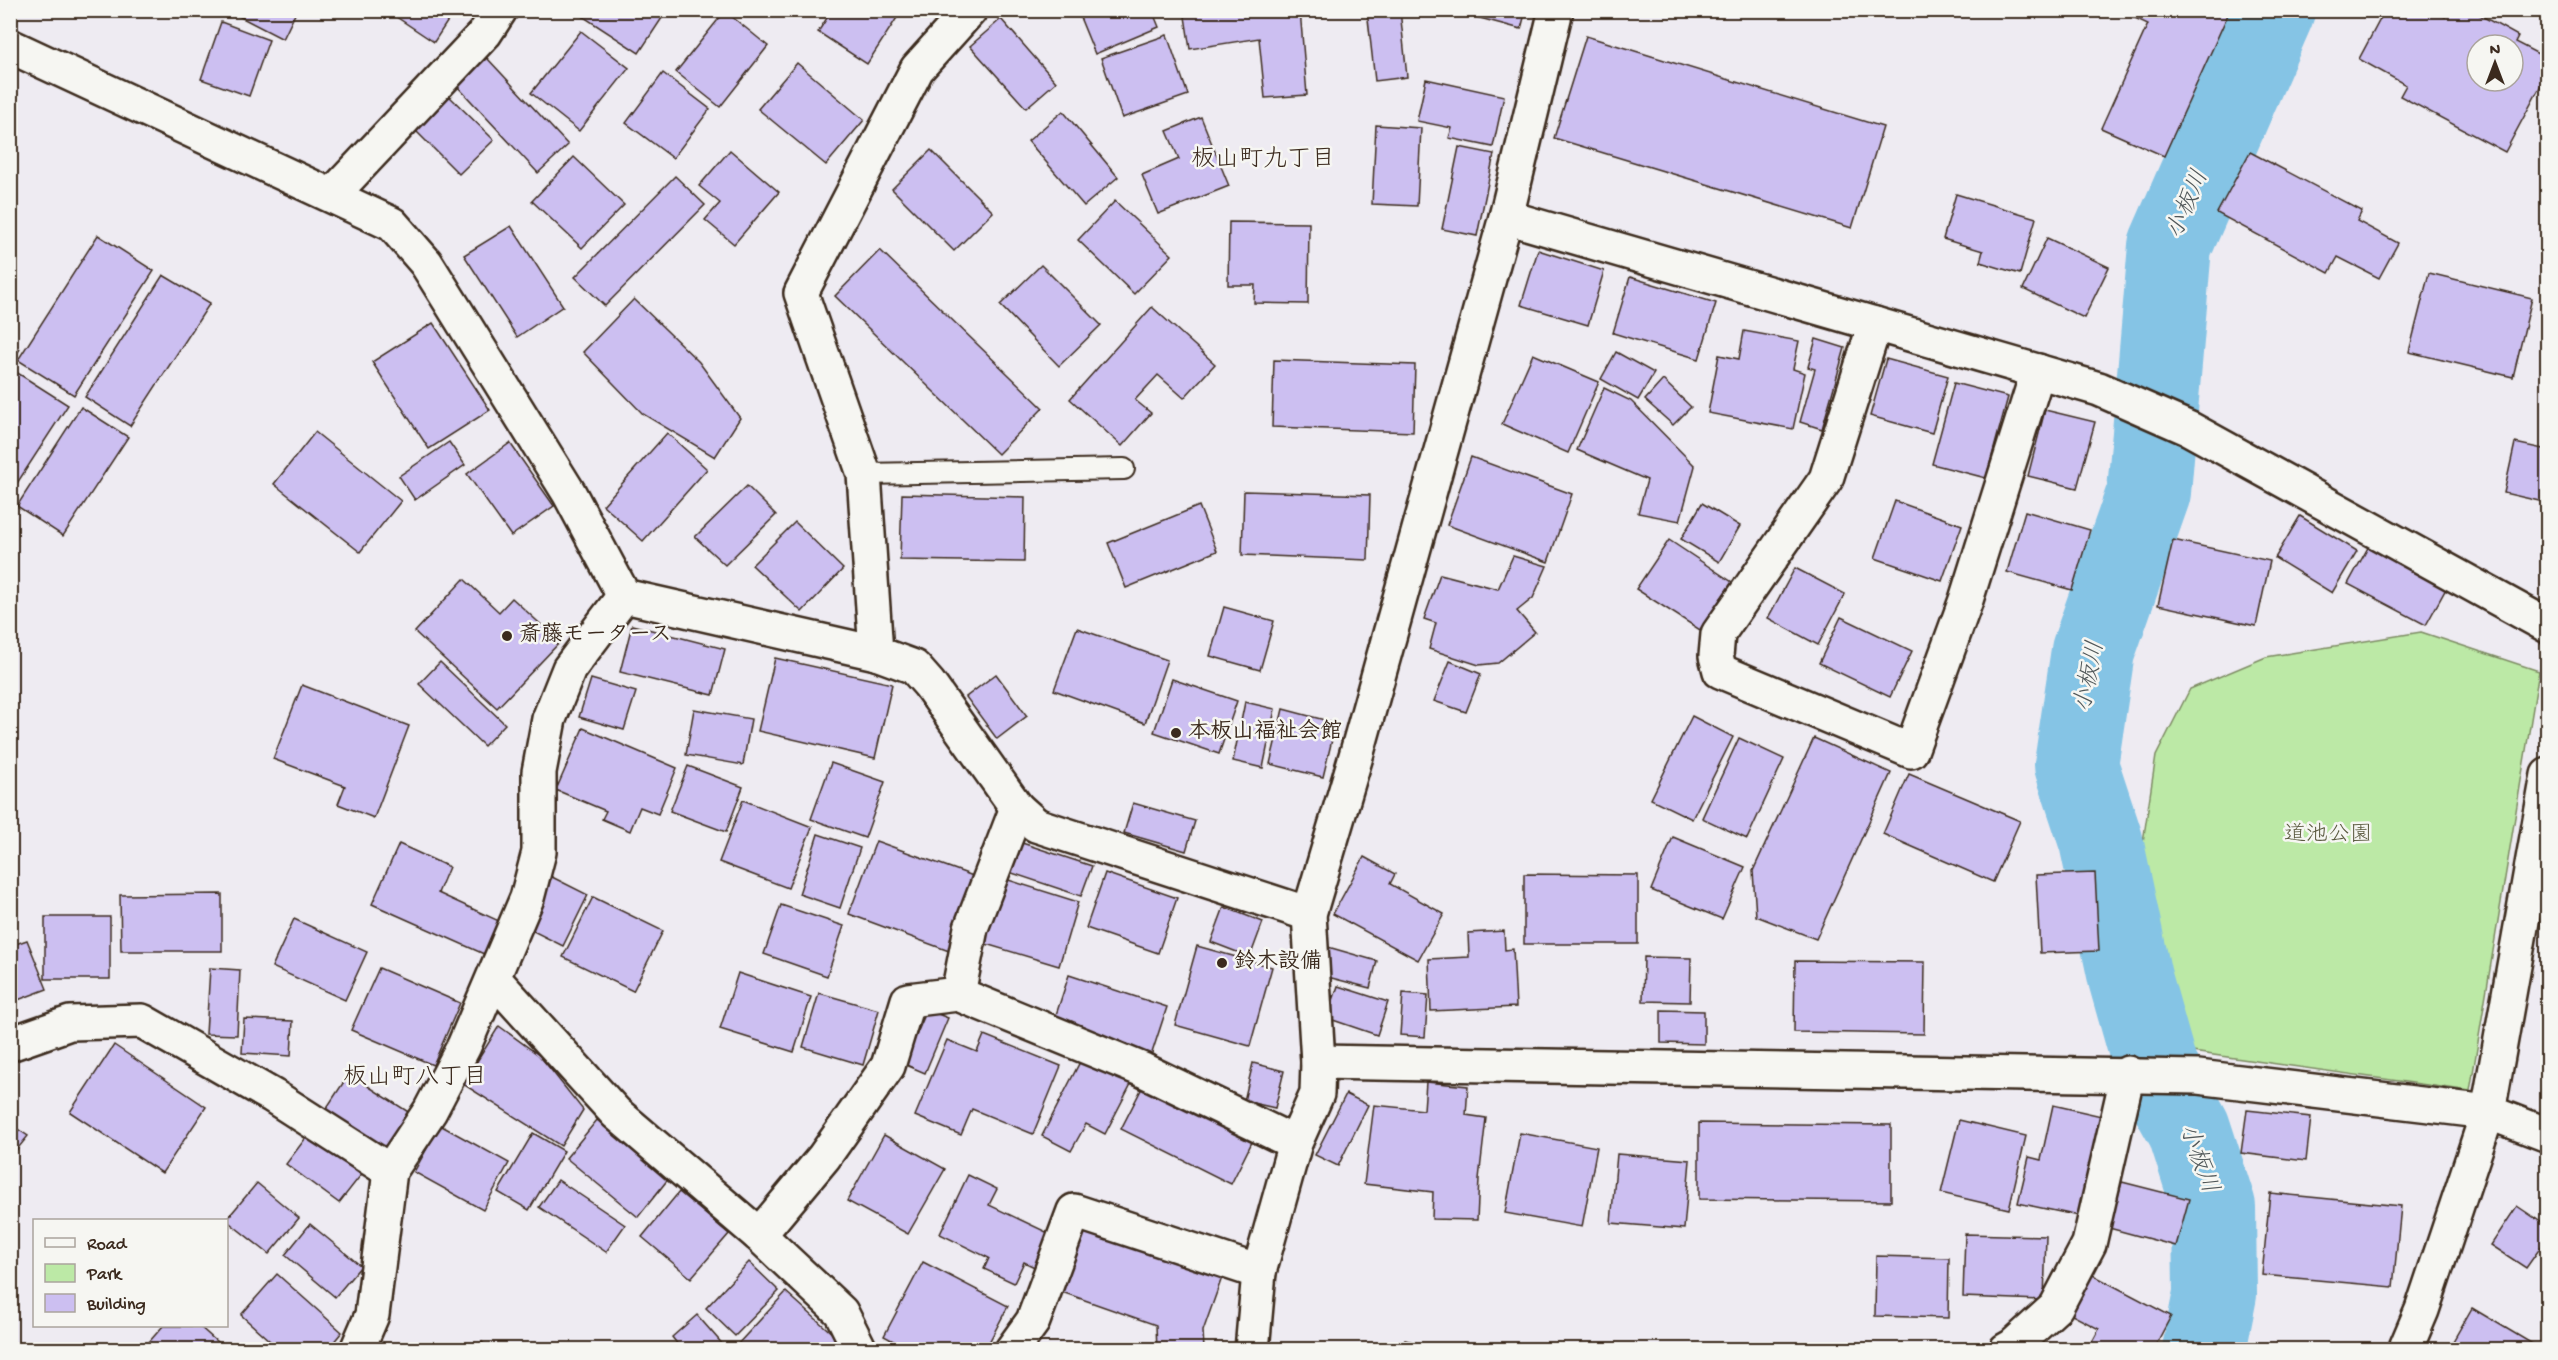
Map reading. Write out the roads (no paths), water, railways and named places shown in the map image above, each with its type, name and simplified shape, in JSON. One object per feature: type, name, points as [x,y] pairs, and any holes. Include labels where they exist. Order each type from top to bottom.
[{"type":"street","points":[[333,194],[484,33],[500,10]]},
{"type":"street","points":[[876,653],[864,474],[801,293],[917,69],[970,10]]},
{"type":"street","points":[[1252,1350],[1259,1272],[1295,1143],[1317,1094],[1318,1062],[1309,914],[1356,756],[1506,217],[1556,10]]},
{"type":"street","points":[[10,46],[333,194],[392,224],[426,263],[569,493],[624,596],[876,653],[914,667],[929,684],[1017,808],[1036,825],[1309,914]]},
{"type":"street","points":[[1506,217],[2038,371],[2129,400],[2190,429],[2547,626]]},
{"type":"street","points":[[1875,324],[1826,479],[1718,634],[1716,656],[1720,671],[1911,751],[1966,600],[2038,371]]},
{"type":"street","points":[[357,1350],[372,1315],[390,1171],[430,1111],[464,1046],[527,898],[539,852],[539,772],[549,720],[569,669],[624,596]]},
{"type":"street","points":[[2405,1350],[2422,1310],[2488,1112],[2541,855],[2547,775]]},
{"type":"street","points":[[958,994],[971,928],[1017,808]]},
{"type":"street","points":[[494,979],[616,1113],[759,1235],[841,1312],[860,1350]]},
{"type":"street","points":[[759,1235],[824,1157],[888,1066],[908,1000],[958,994],[1143,1070],[1295,1143]]},
{"type":"street","points":[[10,1044],[70,1023],[142,1021],[273,1096],[390,1171]]},
{"type":"street","points":[[1318,1062],[2128,1073],[2199,1077],[2488,1112],[2547,1135]]},
{"type":"street","points":[[2006,1350],[2056,1307],[2089,1244],[2128,1073]]},
{"type":"street","points":[[1012,1350],[1033,1321],[1074,1211],[1259,1272]]},
{"type":"lane","points":[[864,474],[1124,469]]},
{"type":"waterway","name":"小板川","points":[[2204,1350],[2215,1294],[2214,1207],[2189,1129],[2156,1070],[2130,978],[2101,841],[2076,765],[2093,651],[2149,492],[2170,246],[2273,10]]},
{"type":"place","name":"斎藤モータース","points":[[507,636]]},
{"type":"place","name":"本板山福祉会館","points":[[1176,733]]},
{"type":"place","name":"鈴木設備","points":[[1222,963]]},
{"type":"district","name":"板山町九丁目","points":[[1263,160]]},
{"type":"district","name":"板山町八丁目","points":[[415,1078]]},
{"type":"park label","name":"道池公園","points":[[2328,836]]}]
